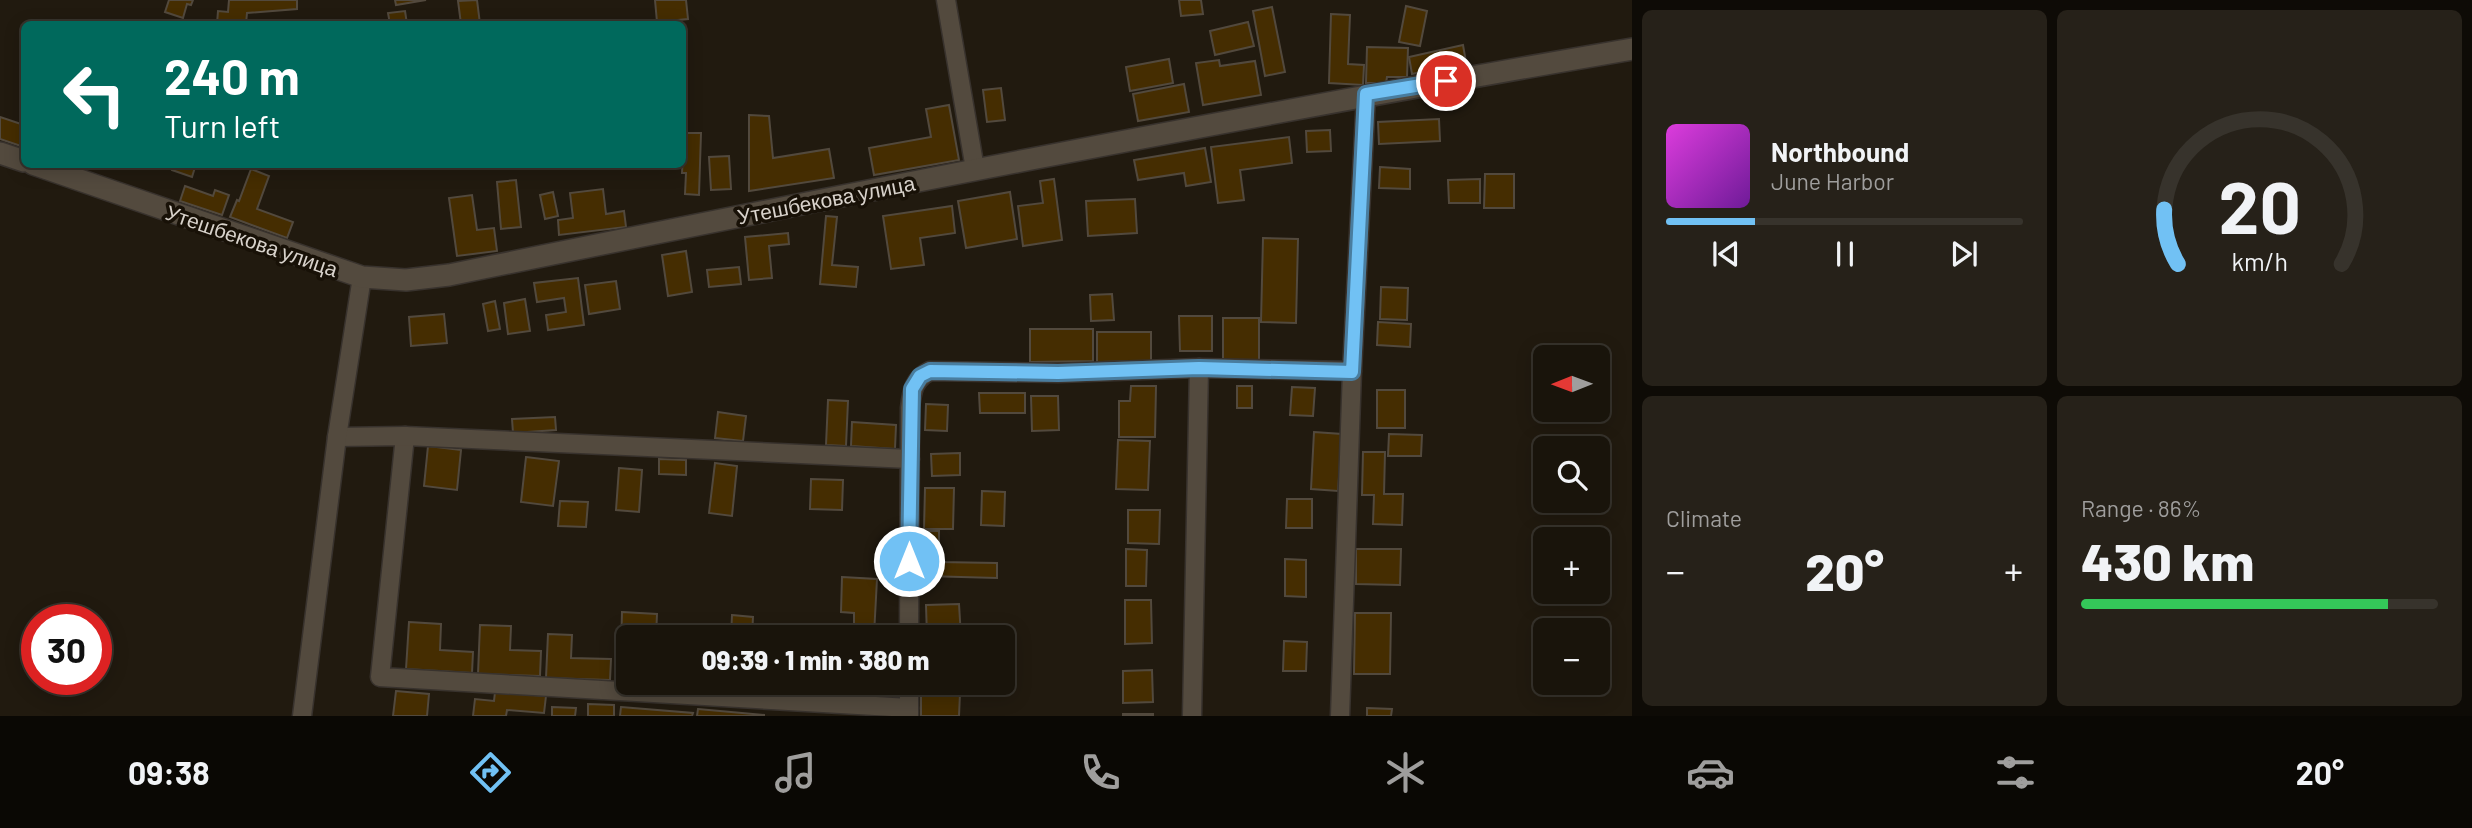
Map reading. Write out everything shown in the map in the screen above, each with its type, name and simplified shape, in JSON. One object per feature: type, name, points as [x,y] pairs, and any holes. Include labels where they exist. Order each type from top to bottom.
[{"type":"main road","name":"Утешбекова улица","points":[[45,168],[362,277],[406,280],[449,275],[975,169],[1366,94],[1632,49]]},
{"type":"main road","points":[[0,153],[21,161]]},
{"type":"street","points":[[946,0],[975,169]]},
{"type":"street","points":[[1340,716],[1352,372],[1366,94]]},
{"type":"street","points":[[302,716],[337,436],[362,277]]},
{"type":"street","points":[[909,625],[912,389],[920,376],[930,371],[1058,373],[1199,368],[1352,372]]},
{"type":"street","points":[[1192,716],[1199,368]]},
{"type":"street","points":[[337,436],[405,436],[910,458]]},
{"type":"street","points":[[405,436],[380,677],[909,712]]},
{"type":"building","points":[[169,0],[193,0],[191,5],[187,4],[183,18],[165,12]]},
{"type":"building","points":[[229,0],[297,0],[297,9],[247,13],[246,21],[217,21],[218,11],[228,12]]},
{"type":"building","points":[[395,0],[426,0],[396,5]]},
{"type":"building","points":[[477,0],[480,21],[461,21],[458,1]]},
{"type":"building","points":[[655,0],[686,0],[688,19],[657,21]]},
{"type":"building","points":[[1179,0],[1201,0],[1203,14],[1181,16]]},
{"type":"building","points":[[1406,6],[1427,11],[1420,46],[1399,42]]},
{"type":"building","points":[[1272,7],[1285,72],[1265,76],[1253,11]]},
{"type":"building","points":[[405,11],[407,21],[389,21],[388,13]]},
{"type":"building","points":[[1331,14],[1350,15],[1348,64],[1364,65],[1363,85],[1329,83]]},
{"type":"building","points":[[1248,22],[1254,46],[1215,55],[1210,31]]},
{"type":"building","points":[[1463,45],[1466,62],[1412,74],[1409,57]]},
{"type":"building","points":[[1367,47],[1408,48],[1407,77],[1387,77],[1386,83],[1366,83]]},
{"type":"building","points":[[1169,59],[1173,83],[1130,91],[1126,67]]},
{"type":"building","points":[[1219,60],[1220,66],[1255,61],[1261,95],[1203,105],[1196,63]]},
{"type":"building","points":[[1184,84],[1189,112],[1138,121],[1133,94]]},
{"type":"building","points":[[1001,88],[1005,120],[987,122],[983,90]]},
{"type":"building","points":[[949,105],[959,160],[874,175],[869,148],[931,137],[926,109]]},
{"type":"building","points":[[749,115],[769,116],[773,158],[829,149],[834,178],[749,191]]},
{"type":"building","points":[[0,117],[21,124],[21,146],[0,139]]},
{"type":"building","points":[[1439,119],[1440,141],[1379,144],[1378,122]]},
{"type":"building","points":[[1330,130],[1331,151],[1307,152],[1306,131]]},
{"type":"building","points":[[686,133],[701,133],[699,195],[685,194],[686,173],[682,173],[682,168],[686,168]]},
{"type":"building","points":[[1289,137],[1292,163],[1240,170],[1244,200],[1218,203],[1211,147]]},
{"type":"building","points":[[1205,148],[1211,182],[1186,186],[1184,173],[1138,180],[1134,160]]},
{"type":"building","points":[[729,156],[731,189],[711,190],[709,157]]},
{"type":"building","points":[[1380,167],[1410,169],[1410,189],[1379,188]]},
{"type":"building","points":[[172,168],[195,168],[192,177]]},
{"type":"building","points":[[251,169],[269,176],[257,209],[293,222],[287,238],[230,217]]},
{"type":"building","points":[[1485,174],[1514,174],[1514,208],[1484,208]]},
{"type":"building","points":[[1054,179],[1062,240],[1023,246],[1018,206],[1043,203],[1040,181]]},
{"type":"building","points":[[1480,179],[1480,203],[1449,203],[1448,180]]},
{"type":"building","points":[[516,180],[521,227],[501,229],[497,182]]},
{"type":"building","points":[[185,186],[213,196],[215,190],[229,195],[222,215],[180,201]]},
{"type":"building","points":[[603,189],[606,214],[624,211],[626,227],[559,235],[558,220],[573,218],[570,193]]},
{"type":"building","points":[[553,192],[558,216],[545,219],[540,195]]},
{"type":"building","points":[[1010,192],[1017,239],[966,248],[958,201]]},
{"type":"building","points":[[472,195],[477,230],[494,228],[497,251],[457,256],[449,198]]},
{"type":"building","points":[[1135,199],[1137,233],[1088,236],[1086,201]]},
{"type":"building","points":[[952,206],[955,233],[920,238],[924,265],[891,269],[883,216]]},
{"type":"building","points":[[826,216],[837,217],[832,265],[858,267],[856,287],[820,284]]},
{"type":"building","points":[[788,233],[789,244],[769,246],[772,278],[749,280],[745,237]]},
{"type":"building","points":[[1263,238],[1298,239],[1296,323],[1261,322]]},
{"type":"building","points":[[686,251],[692,292],[668,296],[662,255]]},
{"type":"building","points":[[739,267],[741,284],[709,287],[707,270]]},
{"type":"building","points":[[578,278],[584,325],[548,330],[546,315],[566,312],[564,298],[537,302],[534,283]]},
{"type":"building","points":[[616,281],[620,309],[589,314],[585,285]]},
{"type":"building","points":[[1381,287],[1408,288],[1407,320],[1380,319]]},
{"type":"building","points":[[1112,294],[1114,320],[1091,321],[1090,295]]},
{"type":"building","points":[[525,299],[530,331],[508,334],[504,303]]},
{"type":"building","points":[[495,301],[500,329],[488,331],[483,304]]},
{"type":"building","points":[[444,314],[447,343],[411,346],[409,317]]},
{"type":"building","points":[[1179,316],[1212,316],[1212,351],[1180,351]]},
{"type":"building","points":[[1223,318],[1259,318],[1259,362],[1223,363]]},
{"type":"building","points":[[1378,322],[1411,324],[1410,347],[1377,345]]},
{"type":"building","points":[[1030,329],[1093,329],[1093,361],[1030,362]]},
{"type":"building","points":[[1097,332],[1151,332],[1151,361],[1097,362]]},
{"type":"building","points":[[1131,386],[1156,386],[1155,437],[1119,437],[1119,401],[1130,401]]},
{"type":"building","points":[[1237,386],[1252,386],[1252,408],[1237,408]]},
{"type":"building","points":[[1292,387],[1315,388],[1313,416],[1290,415]]},
{"type":"building","points":[[1377,390],[1405,390],[1405,428],[1377,428]]},
{"type":"building","points":[[979,393],[1025,393],[1025,413],[980,413]]},
{"type":"building","points":[[1031,396],[1058,396],[1059,430],[1032,431]]},
{"type":"building","points":[[828,400],[848,401],[846,446],[826,445]]},
{"type":"building","points":[[926,404],[948,405],[947,431],[925,430]]},
{"type":"building","points":[[718,412],[746,416],[743,441],[715,438]]},
{"type":"building","points":[[555,417],[556,430],[513,433],[512,419]]},
{"type":"building","points":[[852,422],[896,425],[895,449],[851,446]]},
{"type":"building","points":[[1314,432],[1342,434],[1338,491],[1311,489]]},
{"type":"building","points":[[1389,434],[1422,435],[1421,456],[1388,456]]},
{"type":"building","points":[[1118,440],[1150,441],[1148,490],[1116,489]]},
{"type":"building","points":[[428,446],[461,450],[457,490],[424,486]]},
{"type":"building","points":[[1363,452],[1385,452],[1384,494],[1403,494],[1402,525],[1373,524],[1374,495],[1362,495]]},
{"type":"building","points":[[960,453],[960,475],[932,476],[931,454]]},
{"type":"building","points":[[526,457],[559,461],[553,506],[521,502]]},
{"type":"building","points":[[659,459],[686,460],[686,475],[659,474]]},
{"type":"building","points":[[715,463],[737,466],[732,516],[709,513]]},
{"type":"building","points":[[619,468],[642,470],[639,512],[616,510]]},
{"type":"building","points":[[811,479],[843,480],[842,510],[810,509]]},
{"type":"building","points":[[925,488],[954,488],[953,529],[924,529]]},
{"type":"building","points":[[982,491],[1005,492],[1004,526],[981,525]]},
{"type":"building","points":[[1287,499],[1312,499],[1312,528],[1286,528]]},
{"type":"building","points":[[560,501],[588,502],[586,527],[558,526]]},
{"type":"building","points":[[1128,510],[1160,510],[1159,544],[1128,543]]},
{"type":"building","points":[[926,531],[939,531],[939,562],[997,563],[997,578],[925,576]]},
{"type":"building","points":[[1126,549],[1147,550],[1146,586],[1126,586]]},
{"type":"building","points":[[1356,549],[1401,549],[1400,585],[1356,584]]},
{"type":"building","points":[[1285,559],[1306,560],[1306,597],[1285,596]]},
{"type":"building","points":[[842,577],[877,579],[875,625],[854,625],[854,613],[841,612]]},
{"type":"building","points":[[1125,600],[1151,600],[1152,643],[1125,644]]},
{"type":"building","points":[[959,604],[960,625],[927,625],[926,605]]},
{"type":"building","points":[[622,612],[657,614],[657,625],[622,625]]},
{"type":"building","points":[[1355,613],[1391,613],[1390,674],[1354,674]]},
{"type":"building","points":[[732,615],[753,617],[753,625],[732,625]]},
{"type":"building","points":[[409,622],[441,624],[440,650],[473,652],[472,673],[406,669]]},
{"type":"building","points":[[480,625],[511,626],[510,650],[541,651],[540,676],[478,674]]},
{"type":"building","points":[[548,634],[572,635],[571,658],[611,659],[610,680],[546,678]]},
{"type":"building","points":[[1284,641],[1307,642],[1306,671],[1283,671]]},
{"type":"building","points":[[1152,670],[1153,702],[1123,703],[1123,671]]},
{"type":"building","points":[[396,691],[429,694],[427,716],[393,716]]},
{"type":"building","points":[[495,692],[546,696],[544,713],[507,710],[506,716],[473,716],[475,699],[494,701]]},
{"type":"building","points":[[921,695],[960,695],[959,716],[921,716]]},
{"type":"building","points":[[588,704],[614,705],[614,716],[588,716]]},
{"type":"building","points":[[552,707],[576,708],[575,716],[552,716]]},
{"type":"building","points":[[621,707],[693,713],[692,716],[620,716]]},
{"type":"building","points":[[1367,708],[1392,709],[1391,716],[1367,716]]},
{"type":"building","points":[[698,709],[764,715],[764,716],[697,716]]},
{"type":"building","points":[[1153,714],[1153,716],[1123,716]]},
{"type":"route","points":[[909,561],[912,389],[920,376],[930,371],[1058,373],[1199,368],[1352,372],[1366,94],[1446,81]]}]
